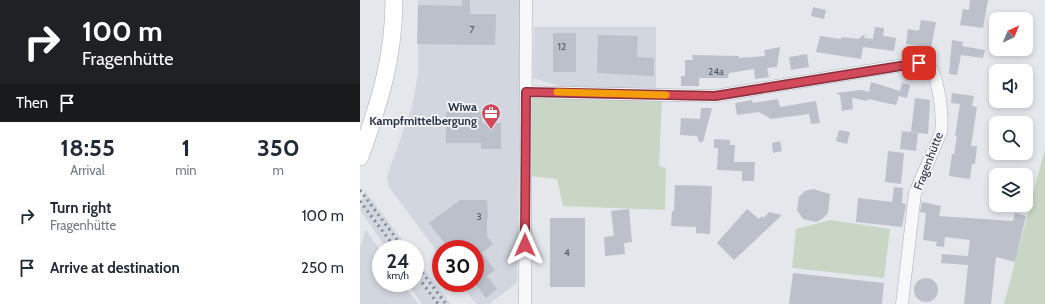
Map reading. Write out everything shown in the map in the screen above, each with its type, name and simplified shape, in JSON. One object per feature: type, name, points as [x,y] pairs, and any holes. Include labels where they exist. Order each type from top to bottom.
[{"type":"street","points":[[360,157],[380,99],[389,67],[393,39],[394,0]]},
{"type":"street","points":[[525,304],[526,0]]},
{"type":"street","name":"Fragenhütte","points":[[526,92],[715,96],[923,64],[929,66],[935,76],[942,126],[938,143],[915,193],[902,304]]},
{"type":"shaded area","points":[[418,0],[521,0],[517,283],[489,304],[476,304],[467,292],[484,292],[484,240],[432,240],[432,245],[389,187],[387,176],[412,107],[418,74]]},
{"type":"shaded area","points":[[534,27],[656,27],[656,90],[565,88],[533,78]]},
{"type":"shaded area","points":[[365,191],[402,240],[381,240],[360,210]]},
{"type":"shaded area","points":[[366,230],[373,240],[372,292],[409,292],[418,304],[360,304],[360,247]]},
{"type":"shaded area","points":[[424,269],[432,279],[432,292],[442,292],[451,304],[422,304],[413,292],[424,292]]},
{"type":"green space","points":[[536,95],[662,99],[659,166],[666,168],[665,210],[563,206],[557,179],[529,176],[530,103]]},
{"type":"green space","points":[[1045,149],[1045,304],[1004,304],[1028,212],[1033,212],[1033,194]]},
{"type":"green space","points":[[830,220],[890,229],[884,278],[792,268],[796,229]]},
{"type":"building","points":[[462,0],[470,0],[470,14],[496,14],[495,45],[417,44],[418,5],[462,6]]},
{"type":"building","points":[[970,0],[988,0],[983,28],[960,25],[963,9],[969,10]]},
{"type":"building","points":[[813,7],[826,10],[824,19],[811,16]]},
{"type":"building","points":[[921,20],[936,22],[931,48],[906,44],[908,29],[919,31]]},
{"type":"building","points":[[875,27],[884,28],[883,36],[896,38],[894,51],[863,47],[861,59],[816,52],[820,36],[841,39],[842,37],[858,39],[865,34],[864,38],[873,39]]},
{"type":"building","points":[[553,33],[576,33],[576,72],[553,72]]},
{"type":"building","points":[[598,35],[638,36],[637,57],[654,58],[654,76],[597,73]]},
{"type":"building","points":[[952,40],[963,42],[962,46],[985,50],[983,58],[961,55],[957,75],[949,74]]},
{"type":"building","points":[[780,47],[777,67],[767,68],[769,77],[755,79],[754,69],[729,73],[728,78],[699,78],[699,86],[681,86],[681,76],[685,76],[685,60],[693,60],[692,55],[739,56],[739,58],[765,56],[764,50]]},
{"type":"building","points":[[807,54],[809,67],[791,70],[789,57]]},
{"type":"building","points":[[871,82],[900,91],[902,83],[910,85],[907,98],[899,96],[896,105],[868,99],[867,101],[852,98],[853,109],[842,111],[840,95],[836,93],[861,90],[869,92]]},
{"type":"building","points":[[952,93],[974,96],[972,106],[977,107],[971,146],[977,146],[975,164],[972,164],[970,179],[949,176],[952,154],[954,154],[957,136],[955,136],[960,104],[951,103]]},
{"type":"building","points":[[915,98],[930,100],[928,134],[911,132]]},
{"type":"building","points":[[778,99],[780,107],[816,101],[820,123],[811,124],[809,114],[771,119],[759,112],[737,115],[735,103],[752,100],[753,103]]},
{"type":"building","points":[[701,108],[712,108],[703,142],[699,142],[697,136],[680,135],[681,118],[700,119]]},
{"type":"building","points":[[446,112],[482,112],[482,123],[501,123],[501,149],[481,149],[481,143],[446,143]]},
{"type":"building","points":[[839,130],[850,132],[847,144],[836,141]]},
{"type":"building","points":[[902,131],[918,133],[916,151],[900,149]]},
{"type":"building","points":[[714,139],[730,140],[730,145],[735,145],[734,162],[755,162],[754,181],[742,181],[742,171],[717,170],[718,148],[714,148]]},
{"type":"building","points":[[780,141],[782,151],[773,153],[772,143]]},
{"type":"building","points":[[888,151],[904,153],[901,184],[885,182]]},
{"type":"building","points":[[675,185],[712,186],[710,234],[696,233],[696,227],[671,226],[672,211],[674,211]]},
{"type":"building","points":[[894,187],[903,188],[902,203],[906,204],[902,227],[856,222],[858,198],[892,202]]},
{"type":"building","points":[[813,189],[830,194],[828,213],[816,222],[803,219],[797,210],[799,197],[805,191]]},
{"type":"building","points":[[460,200],[487,200],[487,236],[493,244],[484,251],[484,240],[442,240],[429,223]]},
{"type":"building","points":[[922,202],[941,206],[939,216],[1013,221],[1015,213],[1026,216],[1015,262],[996,257],[991,304],[964,304],[968,265],[941,263],[942,254],[968,256],[970,240],[945,237],[944,247],[936,246],[937,242],[923,240],[926,213],[920,212]]},
{"type":"building","points":[[629,209],[632,242],[624,243],[625,254],[605,256],[604,237],[614,236],[611,211]]},
{"type":"building","points":[[747,209],[759,219],[762,216],[764,218],[769,212],[782,215],[734,260],[717,243]]},
{"type":"building","points":[[550,218],[585,218],[585,287],[550,287]]},
{"type":"building","points":[[484,256],[495,270],[487,276],[497,289],[486,298],[481,292],[484,292]]},
{"type":"building","points":[[793,273],[884,283],[882,304],[789,304]]},
{"type":"building","points":[[926,278],[931,279],[937,285],[937,295],[931,301],[926,302],[921,301],[915,295],[914,290],[915,285],[921,279]]},
{"type":"railway","points":[[360,190],[397,240]]},
{"type":"railway","points":[[360,201],[389,240]]},
{"type":"railway","points":[[424,275],[446,304]]},
{"type":"railway","points":[[424,285],[438,304]]},
{"type":"slow traffic","points":[[557,92],[666,95]]},
{"type":"place","name":"Wiwa Kampfmittelbergung","points":[[491,130]]},
{"type":"route","points":[[525,245],[526,92],[715,96],[919,63]]}]
